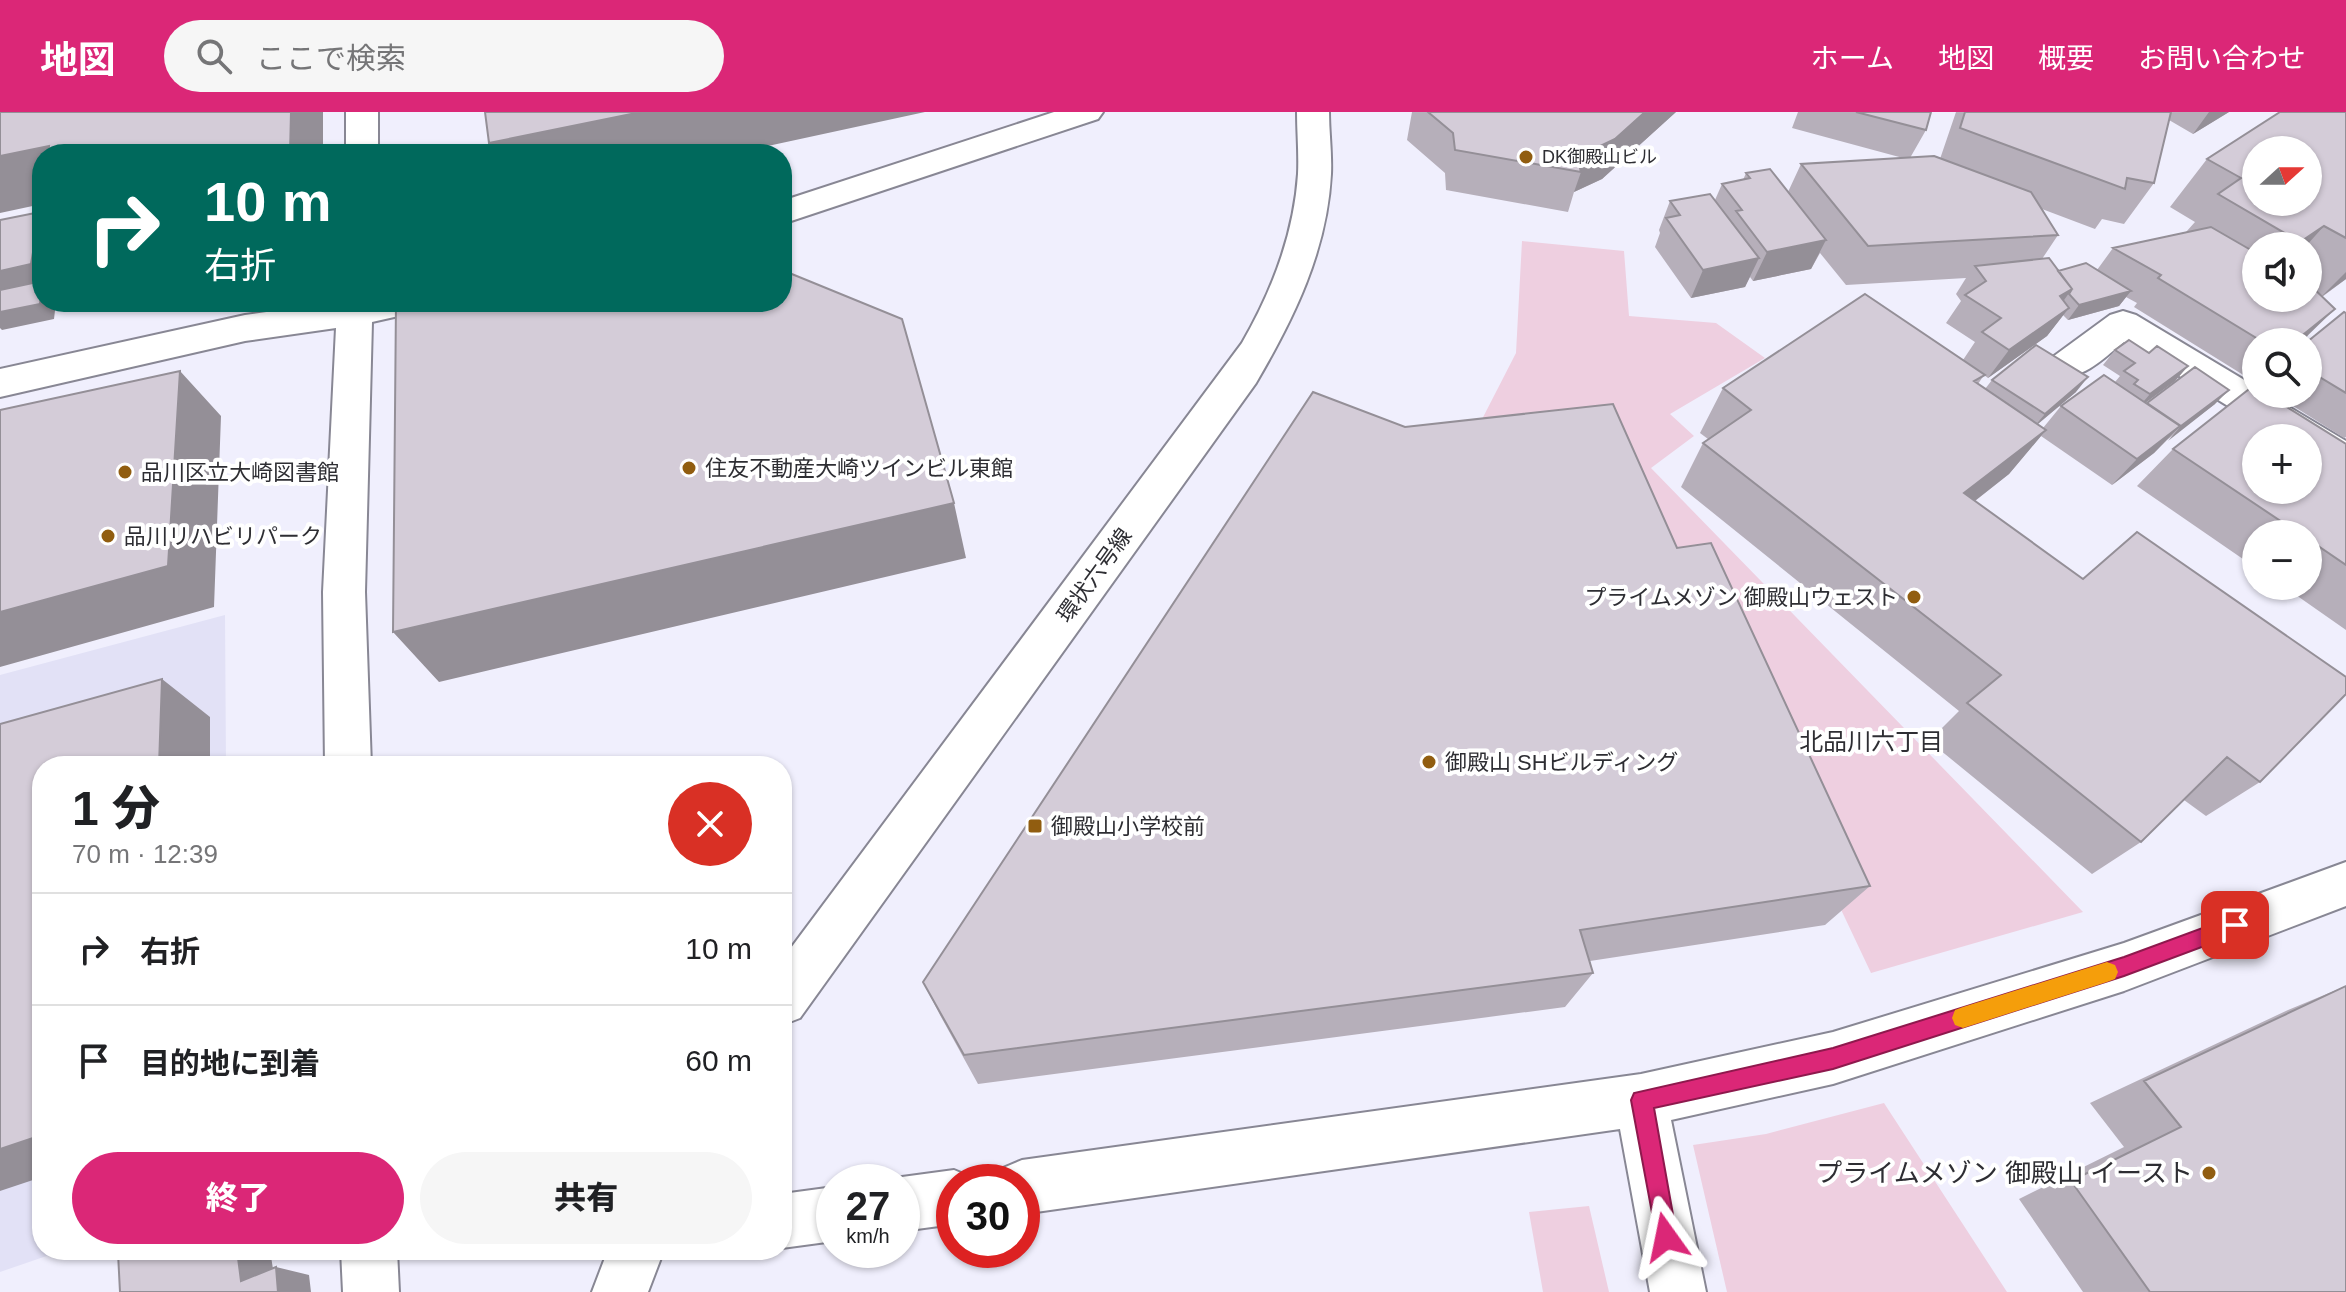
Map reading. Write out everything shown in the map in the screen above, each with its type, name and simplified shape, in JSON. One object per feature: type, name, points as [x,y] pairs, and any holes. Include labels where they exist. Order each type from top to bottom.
[{"type":"street","points":[[362,112],[362,144]]},
{"type":"street","points":[[792,210],[1087,112]]},
{"type":"street","name":"環状六号線","points":[[792,987],[1243,373],[1273,325],[1292,281],[1306,233],[1314,177],[1313,112]]},
{"type":"street","points":[[0,383],[245,328],[332,312]]},
{"type":"street","points":[[348,756],[344,592],[354,312]]},
{"type":"street","points":[[2067,365],[2123,324],[2346,460]]},
{"type":"street","points":[[1040,1184],[1641,1100],[1833,1058],[2124,967],[2346,884]]},
{"type":"street","points":[[1641,1100],[1678,1292]]},
{"type":"street","points":[[792,1220],[816,1216]]},
{"type":"street","points":[[369,1260],[371,1292]]},
{"type":"street","points":[[620,1292],[632,1260]]},
{"type":"shaded area","points":[[1522,241],[1624,251],[1629,316],[1716,323],[1765,358],[1670,414],[1694,436],[1651,468],[2083,912],[1871,973],[1775,770],[1458,466],[1516,353]]},
{"type":"shaded area","points":[[225,615],[226,756],[32,756],[32,1260],[35,1260],[0,1272],[0,675]]},
{"type":"shaded area","points":[[1884,1103],[2007,1292],[1727,1292],[1693,1145],[1766,1134]]},
{"type":"shaded area","points":[[1589,1206],[1609,1292],[1543,1292],[1529,1212]]},
{"type":"building","points":[[0,112],[291,112],[290,144],[32,144],[32,149],[0,156]]},
{"type":"building","points":[[485,112],[641,112],[489,143]]},
{"type":"building","points":[[1428,112],[1645,112],[1615,139],[1577,157],[1581,172],[1455,150],[1453,133]]},
{"type":"building","points":[[1856,112],[1931,112],[1926,130]]},
{"type":"building","points":[[1965,112],[2171,112],[2154,183],[2127,178],[2125,189],[1960,128]]},
{"type":"building","points":[[2280,112],[2346,112],[2346,238],[2324,226],[2315,232],[2283,232],[2256,216],[2322,216],[2322,136],[2243,136]]},
{"type":"building","points":[[2242,136],[2242,208],[2218,194],[2241,178],[2207,159]]},
{"type":"building","points":[[1934,156],[2031,192],[2058,235],[1868,246],[1801,164]]},
{"type":"building","points":[[1770,169],[1826,240],[1767,252],[1736,211],[1742,210],[1722,184],[1750,178],[1746,173]]},
{"type":"building","points":[[1710,194],[1759,258],[1703,270],[1666,218],[1680,215],[1670,201]]},
{"type":"building","points":[[32,214],[31,264],[0,271],[0,220]]},
{"type":"building","points":[[2211,227],[2242,245],[2242,312],[2322,312],[2322,296],[2335,309],[2311,328],[2242,329],[2158,278],[2161,275],[2113,248]]},
{"type":"building","points":[[2049,258],[2072,289],[2060,296],[2069,308],[2009,350],[1982,332],[2001,318],[1965,295],[1986,281],[1975,266]]},
{"type":"building","points":[[2086,263],[2131,291],[2079,305],[2069,294],[2072,289],[2058,271]]},
{"type":"building","name":"住友不動産大崎ツインビル東館","points":[[792,274],[902,319],[954,503],[393,632],[396,312],[792,312]]},
{"type":"building","points":[[32,283],[32,306],[0,312],[0,290]]},
{"type":"building","name":"プライムメゾン 御殿山ウェスト","points":[[1865,294],[1985,375],[1974,381],[2046,430],[1964,493],[2083,579],[2137,532],[2346,677],[2346,694],[2260,782],[2227,757],[2141,842],[1967,703],[2001,675],[1703,443],[1751,410],[1723,388]]},
{"type":"building","points":[[2346,313],[2346,393],[2322,378],[2322,330]]},
{"type":"building","points":[[2129,340],[2149,353],[2157,346],[2188,366],[2150,394],[2134,384],[2138,380],[2124,371],[2135,363],[2115,350]]},
{"type":"building","points":[[2036,345],[2088,377],[2045,414],[1992,380]]},
{"type":"building","points":[[2195,367],[2229,390],[2181,426],[2147,403]]},
{"type":"building","points":[[180,371],[168,566],[0,612],[0,410]]},
{"type":"building","points":[[2104,375],[2180,426],[2137,459],[2061,406]]},
{"type":"building","name":"御殿山 SHビルディング","points":[[1313,392],[1405,427],[1613,404],[1677,548],[1711,543],[1870,886],[1580,930],[1593,973],[964,1055],[923,982]]},
{"type":"building","points":[[2242,395],[2242,408],[2288,408],[2314,424],[2242,424],[2242,495],[2173,449]]},
{"type":"building","points":[[2322,429],[2346,444],[2346,565],[2322,549],[2322,520],[2279,520],[2255,504],[2322,504]]},
{"type":"building","points":[[162,679],[159,756],[32,756],[32,1138],[0,1149],[0,724]]},
{"type":"building","name":"プライムメゾン 御殿山 イースト","points":[[2346,986],[2346,1292],[2150,1292],[2071,1181],[2181,1127],[2144,1081]]},
{"type":"building","points":[[118,1260],[238,1260],[241,1281],[276,1267],[278,1292],[120,1292]]},
{"type":"slow traffic","points":[[1963,1018],[2107,972]]},
{"type":"place","name":"DK御殿山ビル","points":[[1526,157]]},
{"type":"place","name":"住友不動産大崎ツインビル東館","points":[[689,468]]},
{"type":"place","name":"品川区立大崎図書館","points":[[125,472]]},
{"type":"place","name":"品川リハビリパーク","points":[[108,536]]},
{"type":"place","name":"プライムメゾン 御殿山ウェスト","points":[[1914,597]]},
{"type":"place","name":"御殿山 SHビルディング","points":[[1429,762]]},
{"type":"place","name":"御殿山小学校前","points":[[1035,826]]},
{"type":"place","name":"プライムメゾン 御殿山 イースト","points":[[2209,1173]]},
{"type":"district","name":"北品川六丁目","points":[[1871,742]]},
{"type":"route","points":[[1666,1237],[1641,1100],[1833,1058],[2124,967],[2235,925]]}]
